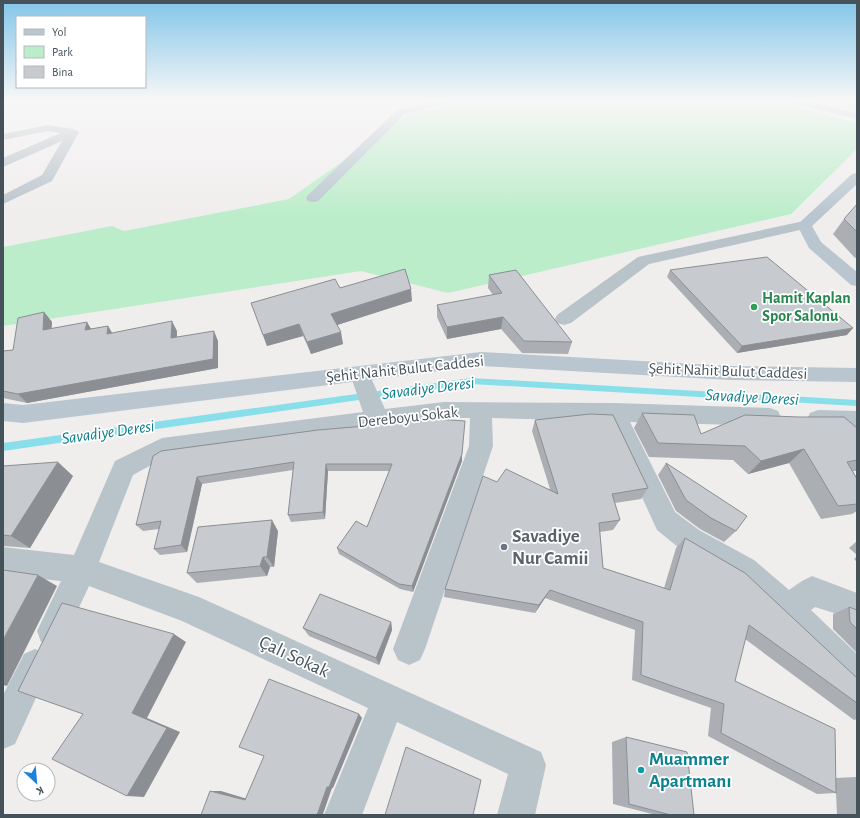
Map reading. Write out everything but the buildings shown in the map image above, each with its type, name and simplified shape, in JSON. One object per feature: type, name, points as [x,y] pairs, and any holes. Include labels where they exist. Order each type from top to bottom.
[{"type":"street","points":[[3,163],[59,138]]},
{"type":"street","points":[[3,200],[47,178],[70,138]]},
{"type":"street","points":[[313,198],[374,138]]},
{"type":"street","points":[[564,319],[644,260],[804,225],[857,177]]},
{"type":"street","points":[[804,225],[815,245],[857,281]]},
{"type":"street","name":"Şehit Nahit Bulut Caddesi","points":[[3,412],[23,414],[362,378],[481,359],[731,373],[857,375]]},
{"type":"street","points":[[362,378],[374,415]]},
{"type":"street","name":"Dereboyu Sokak","points":[[3,732],[82,570],[124,468],[162,448],[374,415],[444,410],[614,412],[857,420]]},
{"type":"street","points":[[408,649],[481,446],[481,410]]},
{"type":"street","points":[[614,412],[666,521],[689,539],[744,570],[788,609],[857,677]]},
{"type":"street","name":"Çalı Sokak","points":[[3,561],[82,570],[188,608],[528,765],[516,815]]},
{"type":"street","points":[[788,609],[812,591],[844,602],[857,609]]},
{"type":"street","points":[[344,815],[388,701]]},
{"type":"green space","points":[[376,138],[857,138],[857,149],[791,214],[448,293],[361,271],[3,326],[3,247],[112,226],[124,231],[289,199]]},
{"type":"waterway","name":"Savadiye Deresi","points":[[3,447],[471,381],[857,403]]},
{"type":"place","name":"Hamit Kaplan Spor Salonu","points":[[754,307]]},
{"type":"place","name":"Savadiye Nur Camii","points":[[504,547]]},
{"type":"place","name":"Muammer Apartmanı","points":[[641,770]]}]
